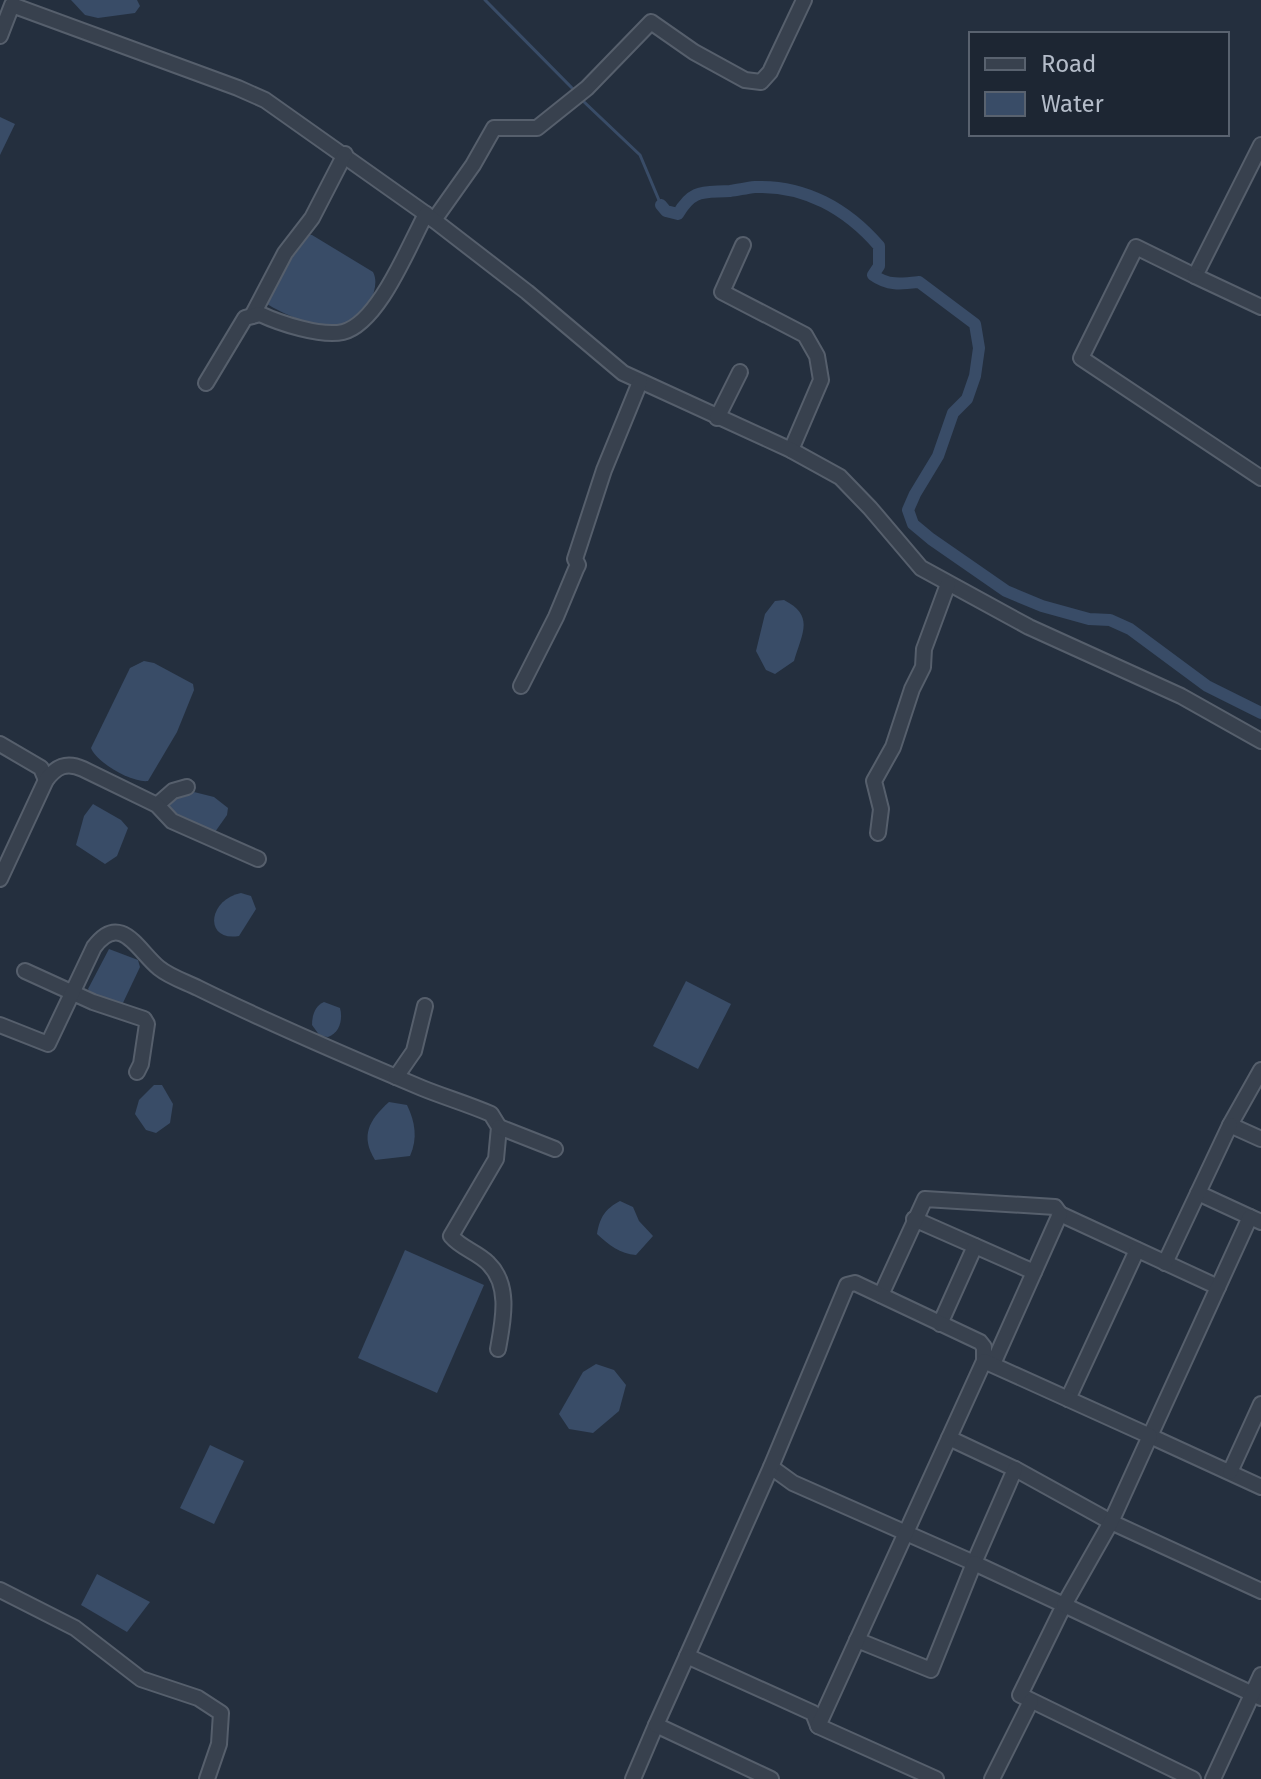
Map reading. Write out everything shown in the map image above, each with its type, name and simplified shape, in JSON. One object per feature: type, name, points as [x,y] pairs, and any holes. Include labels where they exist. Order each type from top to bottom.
[{"type":"street","points":[[206,383],[245,318],[260,314],[278,322],[329,333],[344,332],[360,324],[371,313],[430,217],[473,165],[494,128],[537,128],[587,88],[651,22],[694,52],[745,80],[761,82],[770,72],[804,0]]},
{"type":"street","points":[[0,36],[8,2],[265,100],[430,217],[527,292],[623,373],[791,450],[840,477],[921,568],[1029,627],[1181,696],[1261,741]]},
{"type":"street","points":[[1195,276],[1261,145]]},
{"type":"street","points":[[252,316],[285,253],[312,218],[345,154]]},
{"type":"street","points":[[743,245],[722,292],[805,335],[817,356],[821,380],[791,450]]},
{"type":"street","points":[[1261,307],[1136,247],[1081,358],[1261,478]]},
{"type":"street","points":[[717,418],[740,372]]},
{"type":"street","points":[[521,686],[578,565],[575,559],[604,470],[640,382]]},
{"type":"street","points":[[878,833],[881,809],[874,781],[893,747],[912,689],[923,667],[924,649],[948,584]]},
{"type":"street","points":[[0,744],[41,768],[46,780]]},
{"type":"street","points":[[0,879],[46,780],[55,768],[74,765],[157,805],[172,821],[258,859]]},
{"type":"street","points":[[157,805],[173,791],[187,787]]},
{"type":"street","points":[[0,1025],[48,1044],[94,947],[102,937],[121,933],[134,940],[160,969],[396,1077],[491,1114],[499,1127],[555,1149]]},
{"type":"street","points":[[25,971],[146,1022],[141,1064],[137,1072]]},
{"type":"street","points":[[396,1077],[414,1051],[425,1006]]},
{"type":"street","points":[[1165,1263],[1230,1125],[1261,1070]]},
{"type":"street","points":[[1230,1125],[1261,1139]]},
{"type":"street","points":[[498,1349],[505,1306],[498,1276],[487,1262],[451,1236],[496,1159],[499,1127]]},
{"type":"street","points":[[1193,1779],[1020,1695],[1064,1605],[1111,1522],[1218,1287],[1256,1219],[1198,1193]]},
{"type":"street","points":[[881,1295],[921,1204],[928,1198],[1055,1207],[1060,1214],[1218,1287]]},
{"type":"street","points":[[818,1726],[949,1438],[1034,1272],[1060,1214]]},
{"type":"street","points":[[914,1219],[1034,1272]]},
{"type":"street","points":[[940,1324],[975,1246]]},
{"type":"street","points":[[1068,1399],[1137,1250]]},
{"type":"street","points":[[633,1779],[771,1467],[847,1285],[855,1283],[980,1342],[988,1362]]},
{"type":"street","points":[[988,1362],[1261,1487]]},
{"type":"street","points":[[1230,1472],[1261,1404]]},
{"type":"street","points":[[949,1438],[1015,1469],[1111,1522],[1261,1591]]},
{"type":"street","points":[[771,1467],[793,1483],[974,1563],[1257,1696]]},
{"type":"street","points":[[857,1640],[931,1670],[1015,1469]]},
{"type":"street","points":[[0,1590],[75,1628],[141,1679],[198,1698],[221,1713],[219,1744],[207,1779]]},
{"type":"street","points":[[687,1656],[813,1713],[818,1726],[910,1774],[936,1779]]},
{"type":"street","points":[[1213,1779],[1257,1696],[1261,1675]]},
{"type":"street","points":[[992,1779],[1031,1701]]},
{"type":"street","points":[[656,1725],[771,1779]]},
{"type":"water","points":[[71,0],[137,0],[140,6],[135,13],[98,18],[85,15]]},
{"type":"water","points":[[0,117],[15,124],[0,155]]},
{"type":"water","points":[[304,235],[312,235],[373,272],[375,283],[371,302],[364,316],[353,324],[324,326],[292,317],[267,304],[264,298]]},
{"type":"water","points":[[784,600],[800,612],[804,626],[794,661],[775,674],[766,670],[756,651],[765,614],[775,601]]},
{"type":"water","points":[[144,661],[154,663],[193,684],[194,690],[177,732],[148,781],[133,779],[116,771],[100,760],[91,748],[130,668]]},
{"type":"water","points":[[190,791],[214,797],[228,808],[227,815],[215,832],[189,826],[168,809],[174,796]]},
{"type":"water","points":[[93,804],[121,820],[128,828],[117,856],[105,864],[76,845],[84,816]]},
{"type":"water","points":[[241,893],[251,896],[256,909],[239,936],[220,933],[215,927],[216,911],[230,897]]},
{"type":"water","points":[[109,949],[138,960],[140,967],[121,1007],[92,995],[88,989]]},
{"type":"water","points":[[686,981],[731,1004],[698,1069],[653,1046]]},
{"type":"water","points":[[324,1002],[340,1008],[341,1012],[338,1029],[328,1037],[320,1036],[312,1025],[315,1011]]},
{"type":"water","points":[[154,1085],[162,1085],[173,1104],[170,1123],[156,1133],[146,1130],[135,1114],[139,1100]]},
{"type":"water","points":[[389,1102],[407,1105],[412,1118],[414,1143],[410,1156],[375,1160],[368,1143],[369,1129],[376,1115]]},
{"type":"water","points":[[620,1201],[633,1207],[639,1221],[653,1236],[636,1255],[615,1248],[597,1234],[604,1214]]},
{"type":"water","points":[[405,1250],[484,1285],[437,1393],[358,1358]]},
{"type":"water","points":[[596,1364],[614,1370],[626,1385],[619,1411],[593,1433],[569,1429],[559,1414],[583,1372]]},
{"type":"water","points":[[210,1445],[244,1461],[214,1524],[180,1508]]},
{"type":"water","points":[[97,1574],[150,1602],[127,1632],[81,1605]]},
{"type":"waterway","points":[[485,0],[575,91]]},
{"type":"waterway","points":[[582,100],[640,155],[661,205]]},
{"type":"waterway","points":[[661,205],[666,211],[678,214],[694,196],[755,187],[773,187],[808,195],[853,221],[879,246],[879,266],[873,275],[890,283],[919,282],[975,324],[979,348],[975,376],[967,399],[953,413],[938,456],[908,510],[913,524],[1006,591],[1042,606],[1089,619],[1110,620],[1130,629],[1207,686],[1261,713]]}]
